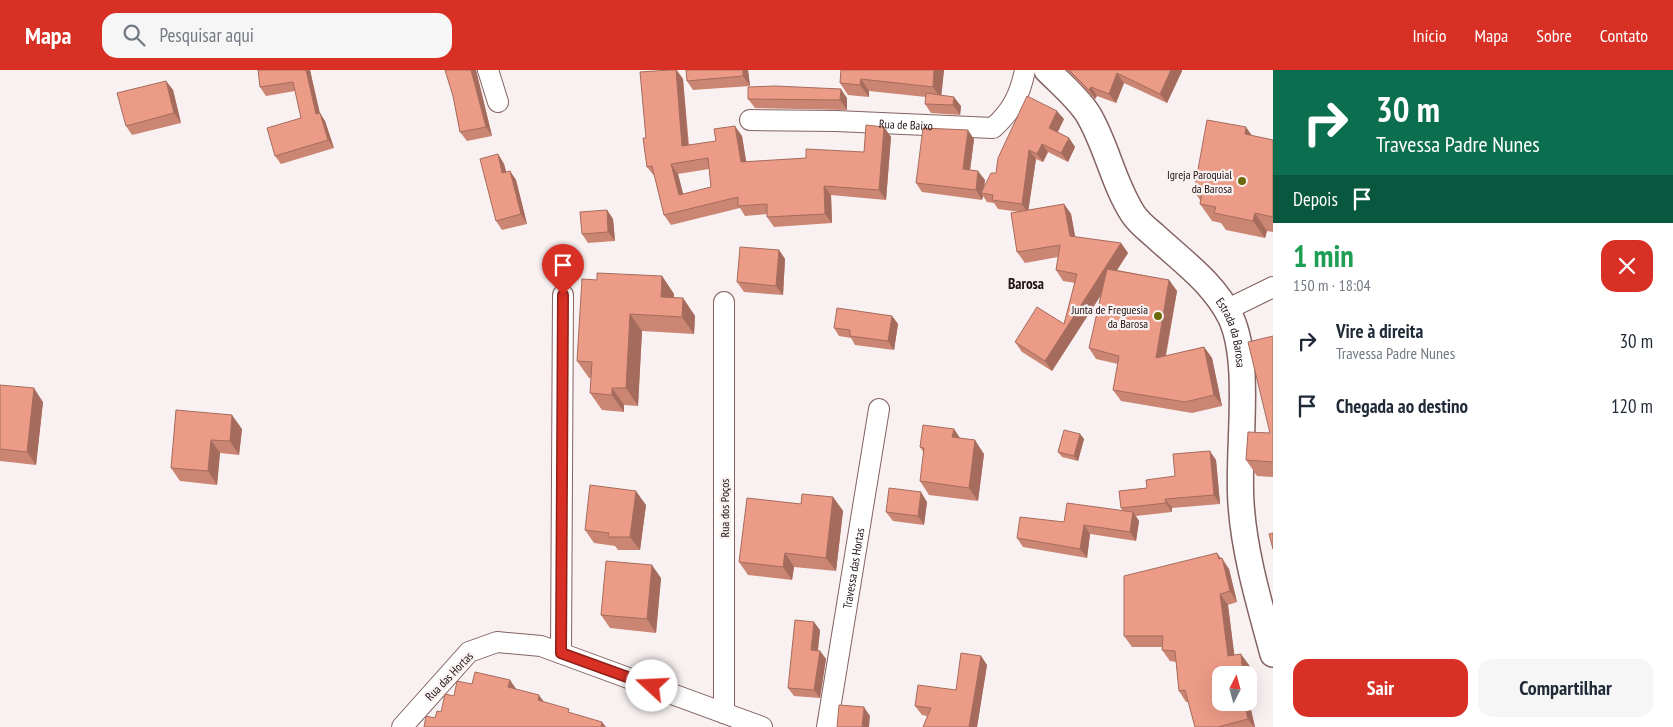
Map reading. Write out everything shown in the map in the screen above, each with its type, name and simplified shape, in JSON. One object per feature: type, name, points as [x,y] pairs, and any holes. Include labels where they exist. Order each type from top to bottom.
[{"type":"street","points":[[488,70],[498,102]]},
{"type":"street","name":"Rua de Baixo","points":[[750,120],[844,121],[993,128],[1008,115],[1016,99],[1025,70]]},
{"type":"street","name":"Estrada da Barosa","points":[[1047,70],[1078,100],[1088,114],[1102,144],[1112,176],[1134,217],[1197,272],[1226,310],[1236,333],[1240,367],[1240,482],[1243,524],[1273,654]]},
{"type":"street","points":[[1226,310],[1273,287]]},
{"type":"street","points":[[561,653],[563,295]]},
{"type":"street","name":"Rua dos Poços","points":[[724,302],[724,713]]},
{"type":"street","name":"Travessa das Hortas","points":[[826,727],[879,409]]},
{"type":"street","name":"Rua das Hortas","points":[[402,727],[470,652],[497,642],[541,646],[762,727]]},
{"type":"building","points":[[258,70],[306,70],[316,114],[320,113],[328,140],[275,156],[267,128],[301,118],[293,82],[260,87]]},
{"type":"building","points":[[445,70],[471,70],[486,127],[460,132],[453,96]]},
{"type":"building","points":[[676,70],[682,146],[716,141],[714,129],[735,126],[741,162],[806,158],[806,149],[864,152],[866,125],[884,127],[879,190],[824,186],[825,214],[767,217],[767,204],[738,206],[738,197],[664,215],[652,166],[647,167],[643,138],[646,138],[640,72]],"holes":[[[708,158],[711,187],[679,195],[671,164]]]},
{"type":"building","points":[[686,70],[743,70],[743,76],[687,81]]},
{"type":"building","points":[[841,70],[934,70],[933,87],[861,79],[860,85],[840,83]]},
{"type":"building","points":[[1069,70],[1171,70],[1160,94],[1117,73],[1109,94],[1091,87],[1089,90]]},
{"type":"building","points":[[166,81],[174,113],[126,126],[117,93]]},
{"type":"building","points":[[775,86],[841,89],[840,100],[748,99],[748,87]]},
{"type":"building","points":[[926,93],[954,97],[953,105],[925,104]]},
{"type":"building","points":[[1027,96],[1057,111],[1049,128],[1069,138],[1061,153],[1042,144],[1037,154],[1029,150],[1022,204],[992,200],[993,195],[981,193],[991,173],[996,173],[998,158]]},
{"type":"building","name":"Igreja Paroquial da Barosa","points":[[1207,120],[1246,127],[1245,134],[1273,140],[1273,217],[1255,213],[1253,221],[1214,213],[1216,207],[1200,204],[1202,192],[1194,191]]},
{"type":"building","points":[[923,128],[968,130],[963,169],[978,171],[976,190],[916,183]]},
{"type":"building","points":[[498,154],[502,173],[510,171],[521,214],[496,221],[480,159]]},
{"type":"building","points":[[1064,204],[1070,236],[1121,243],[1045,361],[1015,342],[1037,307],[1064,324],[1077,274],[1056,270],[1060,245],[1017,252],[1011,213]]},
{"type":"building","points":[[607,210],[608,232],[582,234],[580,212]]},
{"type":"building","points":[[740,247],[779,250],[776,286],[737,282]]},
{"type":"building","points":[[1107,269],[1169,280],[1156,358],[1204,347],[1214,395],[1185,402],[1113,390],[1119,356],[1089,348]]},
{"type":"building","points":[[597,273],[662,276],[661,297],[683,298],[682,317],[630,314],[626,388],[612,388],[612,395],[590,393],[592,362],[577,361],[582,279],[597,280]]},
{"type":"building","points":[[837,308],[892,316],[888,341],[850,336],[850,330],[834,328]]},
{"type":"building","points":[[1273,336],[1273,462],[1246,460],[1248,432],[1270,433],[1248,342]]},
{"type":"building","points":[[0,385],[34,388],[27,452],[0,449]]},
{"type":"building","points":[[176,410],[232,415],[230,441],[211,440],[208,471],[171,468]]},
{"type":"building","points":[[923,425],[954,429],[952,437],[975,440],[969,488],[920,481],[924,448],[920,447]]},
{"type":"building","points":[[1064,430],[1080,434],[1074,456],[1058,452]]},
{"type":"building","points":[[1210,451],[1214,495],[1165,499],[1166,503],[1121,508],[1119,491],[1147,488],[1146,480],[1175,476],[1173,454]]},
{"type":"building","points":[[590,485],[636,491],[630,537],[608,537],[609,533],[585,530]]},
{"type":"building","points":[[889,488],[921,492],[918,516],[886,512]]},
{"type":"building","points":[[802,494],[833,497],[826,558],[785,553],[783,567],[739,562],[747,498],[801,504]]},
{"type":"building","points":[[1067,503],[1133,512],[1130,532],[1084,525],[1080,549],[1017,538],[1020,517],[1064,522]]},
{"type":"building","points":[[1273,533],[1273,549],[1269,534]]},
{"type":"building","points":[[1217,553],[1219,559],[1222,558],[1230,591],[1220,594],[1228,656],[1241,654],[1242,666],[1212,666],[1212,711],[1246,711],[1248,719],[1218,727],[1195,727],[1185,690],[1179,691],[1175,651],[1162,650],[1163,636],[1124,636],[1124,576]]},
{"type":"building","points":[[606,561],[652,565],[647,619],[601,615]]},
{"type":"building","points":[[795,620],[814,622],[811,650],[820,651],[814,690],[788,688]]},
{"type":"building","points":[[961,653],[981,656],[969,727],[923,727],[931,708],[915,706],[918,685],[956,690]]},
{"type":"building","points":[[475,672],[510,680],[508,687],[539,695],[538,700],[569,709],[568,712],[602,722],[601,727],[424,727],[426,716],[435,718],[437,711],[441,712],[445,694],[454,696],[457,681],[472,684]]},
{"type":"building","points":[[839,705],[864,707],[862,727],[837,727]]},
{"type":"place","name":"Igreja Paroquial da Barosa","points":[[1242,181]]},
{"type":"place","name":"Junta de Freguesia da Barosa","points":[[1158,316]]},
{"type":"district","name":"Barosa","points":[[1026,283]]},
{"type":"route","points":[[563,295],[561,653],[652,686]]}]
